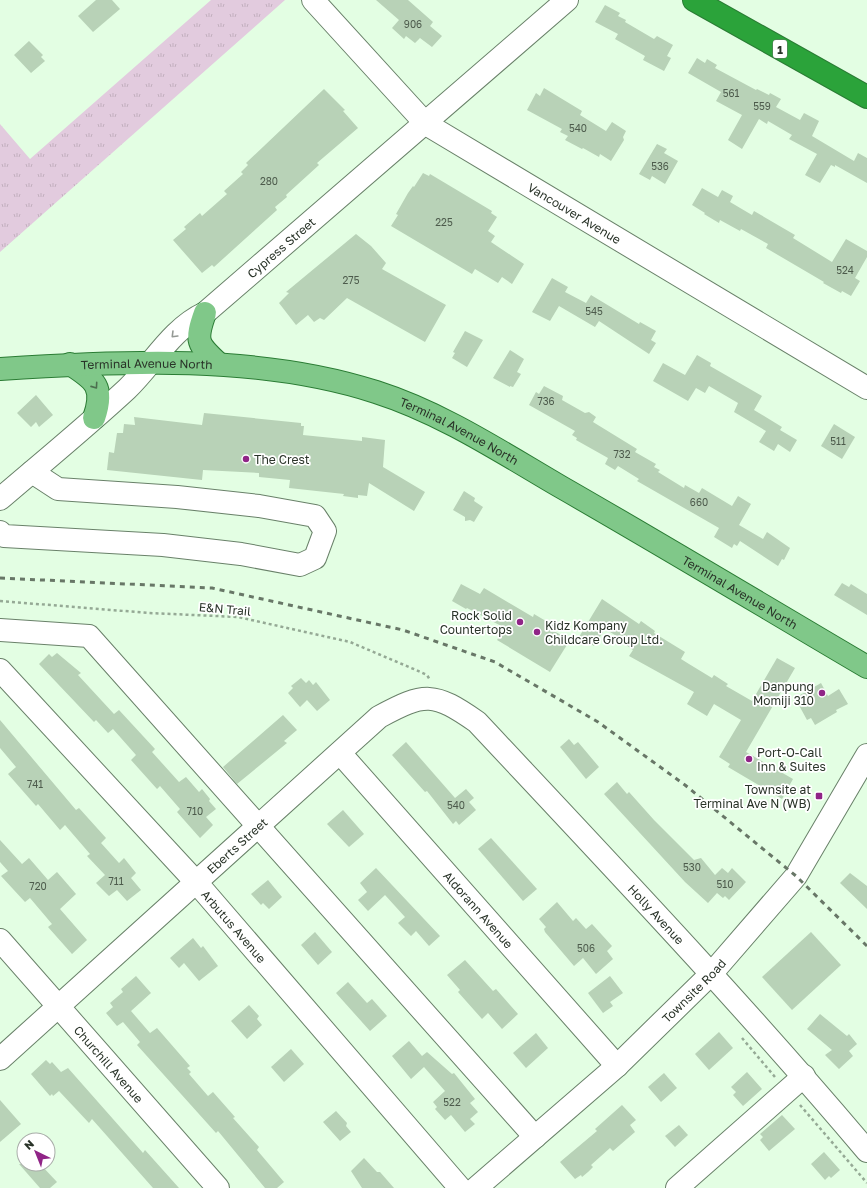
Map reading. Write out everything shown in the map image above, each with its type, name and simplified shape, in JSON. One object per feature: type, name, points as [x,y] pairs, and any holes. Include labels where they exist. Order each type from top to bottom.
[{"type":"highway","name":"1","points":[[694,0],[867,97]]},
{"type":"main road","points":[[205,313],[200,326],[198,340],[205,351],[219,364]]},
{"type":"main road","points":[[70,364],[87,375],[99,390],[99,404],[94,418]]},
{"type":"main road","name":"Terminal Avenue North","points":[[0,369],[70,364],[219,364],[318,377],[376,392],[442,418],[867,667]]},
{"type":"street","name":"Vancouver Avenue","points":[[313,0],[426,124],[867,388]]},
{"type":"street","name":"Cypress Street","points":[[0,499],[128,388],[181,329],[192,319],[205,313],[426,124],[567,0]]},
{"type":"street","points":[[0,532],[4,536],[163,545],[241,554],[300,565],[315,558],[325,531],[316,516],[259,506],[177,497],[58,488],[32,472]]},
{"type":"street","points":[[0,630],[89,636],[535,1137]]},
{"type":"street","name":"Arbutus Avenue","points":[[0,670],[196,882],[460,1188]]},
{"type":"street","name":"Eberts Street","points":[[0,1059],[379,718],[403,704],[430,692]]},
{"type":"street","name":"Holly Avenue","points":[[430,692],[477,722],[712,973],[804,1076],[867,1151]]},
{"type":"street","name":"Aldorann Avenue","points":[[340,753],[617,1066]]},
{"type":"street","name":"Townsite Road","points":[[476,1188],[617,1066],[712,973],[796,876],[867,755]]},
{"type":"street","name":"Churchill Avenue","points":[[0,940],[218,1188]]},
{"type":"street","points":[[677,1188],[804,1076]]},
{"type":"path","name":"E&N Trail","points":[[0,601],[149,613],[238,617],[350,642],[427,675],[430,679],[430,692]]},
{"type":"green space","points":[[211,0],[285,0],[0,252],[0,124],[30,159]]},
{"type":"building","points":[[96,0],[112,0],[120,9],[93,32],[78,16]]},
{"type":"building","points":[[376,0],[408,0],[433,22],[430,26],[442,36],[432,47],[420,38],[415,43],[406,36],[404,39],[392,28],[399,20]]},
{"type":"building","points":[[605,5],[620,13],[618,16],[626,20],[625,22],[654,39],[657,36],[673,45],[667,56],[671,58],[664,71],[643,60],[645,56],[615,39],[618,34],[595,22]]},
{"type":"building","points":[[29,41],[43,55],[41,57],[45,61],[31,73],[14,55]]},
{"type":"building","points":[[697,58],[705,63],[707,59],[717,65],[715,68],[756,90],[757,89],[769,95],[770,93],[781,99],[776,107],[800,120],[804,113],[819,121],[812,136],[854,161],[858,153],[867,158],[867,183],[835,165],[835,167],[831,165],[820,183],[805,175],[817,154],[789,139],[792,135],[768,121],[767,124],[759,119],[742,149],[728,140],[742,115],[716,101],[721,92],[688,73]]},
{"type":"building","points":[[544,88],[582,111],[580,115],[606,131],[612,122],[626,131],[623,137],[624,140],[611,161],[600,154],[599,157],[565,140],[568,136],[560,132],[562,129],[527,110],[536,93],[540,96]]},
{"type":"building","points":[[324,89],[345,110],[343,111],[358,128],[317,163],[319,165],[275,207],[277,210],[214,267],[212,265],[202,273],[173,240],[186,229],[184,227],[200,213],[202,216],[227,194],[224,191],[243,174],[241,172],[248,165],[246,163]]},
{"type":"building","points":[[657,144],[667,149],[664,153],[678,161],[665,184],[652,176],[650,180],[639,174]]},
{"type":"building","points":[[423,173],[429,176],[430,174],[492,211],[491,213],[497,217],[488,231],[495,236],[491,242],[524,264],[512,284],[502,277],[498,283],[475,269],[472,274],[391,226],[408,193]]},
{"type":"building","points":[[702,188],[718,197],[722,190],[733,196],[730,202],[752,215],[754,211],[795,235],[793,238],[832,262],[846,239],[867,251],[867,257],[855,278],[860,281],[851,296],[842,291],[841,293],[823,283],[824,282],[766,248],[768,244],[741,229],[740,231],[720,220],[719,223],[704,214],[705,213],[692,205]]},
{"type":"building","points":[[356,234],[371,246],[386,263],[382,269],[446,305],[425,342],[347,298],[324,320],[320,318],[314,322],[308,315],[296,325],[279,303],[289,293],[286,292]]},
{"type":"building","points":[[552,278],[568,287],[565,292],[586,303],[591,295],[639,324],[640,322],[656,331],[651,340],[656,343],[649,354],[599,321],[595,327],[559,306],[550,321],[532,312]]},
{"type":"building","points":[[465,331],[483,340],[467,367],[452,358],[455,353],[453,352]]},
{"type":"building","points":[[510,350],[524,359],[517,372],[521,374],[513,387],[510,387],[493,378]]},
{"type":"building","points":[[697,355],[711,363],[710,366],[762,396],[754,410],[782,427],[780,430],[797,440],[790,452],[778,444],[774,451],[759,442],[766,431],[734,412],[738,403],[709,386],[705,393],[696,388],[688,401],[653,381],[663,363],[685,375]]},
{"type":"building","points":[[544,386],[563,396],[562,400],[585,413],[589,412],[596,417],[593,422],[637,449],[635,452],[656,464],[654,467],[660,470],[658,472],[684,488],[685,485],[699,493],[702,488],[732,506],[738,496],[751,504],[739,525],[763,539],[767,532],[790,548],[784,560],[782,559],[778,566],[740,541],[737,546],[734,544],[732,548],[714,537],[719,528],[637,481],[639,479],[618,466],[615,470],[605,464],[608,458],[576,440],[577,438],[572,435],[575,431],[529,405],[536,392],[539,394]]},
{"type":"building","points":[[36,395],[53,415],[39,427],[36,422],[31,427],[17,413]]},
{"type":"building","name":"The Crest","points":[[204,413],[301,423],[301,426],[304,426],[303,435],[362,441],[362,437],[385,440],[383,467],[425,492],[414,511],[369,483],[367,496],[358,495],[358,498],[343,496],[344,494],[289,488],[290,480],[259,477],[259,473],[203,470],[202,480],[107,470],[109,452],[114,453],[117,433],[123,433],[124,424],[135,425],[134,417],[202,425]]},
{"type":"building","points":[[834,424],[855,437],[842,459],[821,446]]},
{"type":"building","points":[[464,491],[475,498],[474,501],[483,507],[474,522],[470,520],[465,521],[465,517],[453,510]]},
{"type":"building","points":[[842,583],[849,587],[851,584],[867,594],[867,615],[834,595]]},
{"type":"building","points":[[461,584],[480,594],[484,588],[533,617],[534,614],[556,627],[554,631],[570,640],[550,672],[497,640],[505,628],[452,601]]},
{"type":"building","points":[[602,599],[639,624],[641,621],[655,631],[654,633],[685,652],[681,659],[712,678],[714,675],[728,684],[726,686],[752,701],[777,658],[795,668],[746,752],[793,779],[782,799],[728,767],[730,764],[719,757],[741,720],[714,704],[707,716],[687,704],[694,692],[629,656],[633,650],[626,645],[628,643],[605,629],[594,646],[579,637]]},
{"type":"building","points":[[57,653],[81,673],[78,675],[114,714],[119,710],[155,749],[152,752],[179,782],[186,777],[199,792],[202,789],[210,799],[209,801],[216,809],[206,817],[213,825],[200,838],[177,812],[180,809],[160,786],[157,789],[131,760],[136,755],[113,729],[108,733],[96,720],[94,722],[39,664],[49,654],[52,657]]},
{"type":"building","points":[[301,678],[306,683],[309,680],[313,685],[316,682],[330,700],[317,711],[307,700],[300,707],[288,693],[293,688],[291,686]]},
{"type":"building","points":[[821,683],[828,696],[839,689],[848,704],[836,710],[837,712],[815,725],[811,718],[807,720],[795,698]]},
{"type":"building","points":[[283,715],[297,730],[284,741],[287,743],[237,784],[223,767]]},
{"type":"building","points":[[0,720],[76,810],[79,808],[106,838],[101,843],[119,863],[124,858],[136,873],[131,878],[141,890],[127,901],[117,890],[109,896],[96,883],[105,875],[87,856],[90,854],[65,825],[60,830],[38,804],[36,806],[8,774],[16,767],[0,748]]},
{"type":"building","points":[[569,739],[574,745],[578,742],[599,767],[586,779],[560,747]]},
{"type":"building","points":[[406,742],[455,798],[466,789],[474,798],[469,802],[476,810],[459,825],[456,821],[453,824],[427,791],[425,792],[392,755]]},
{"type":"building","points":[[617,782],[627,794],[629,792],[654,820],[694,860],[701,858],[715,875],[722,868],[728,873],[732,868],[746,882],[729,900],[725,896],[723,898],[717,893],[708,903],[685,882],[604,794]]},
{"type":"building","points":[[343,810],[364,834],[349,847],[327,824]]},
{"type":"building","points":[[491,838],[537,889],[523,901],[478,849]]},
{"type":"building","points":[[0,840],[22,864],[29,858],[48,880],[57,872],[76,894],[60,909],[87,940],[72,954],[48,927],[52,924],[30,898],[25,902],[1,876],[8,871],[0,862]]},
{"type":"building","points":[[376,868],[440,936],[429,946],[416,931],[411,936],[398,923],[405,917],[385,895],[368,911],[358,900],[367,892],[360,883]]},
{"type":"building","points":[[850,873],[867,886],[867,909],[840,883]]},
{"type":"building","points":[[268,880],[282,897],[269,909],[263,903],[261,905],[251,894]]},
{"type":"building","points":[[557,902],[573,921],[576,918],[586,929],[592,924],[612,946],[607,951],[613,959],[596,974],[583,958],[574,966],[545,932],[544,929],[546,927],[539,919]]},
{"type":"building","points":[[315,932],[332,952],[318,965],[301,945]]},
{"type":"building","points":[[811,932],[841,965],[792,1010],[762,977]]},
{"type":"building","points":[[193,938],[201,948],[203,946],[218,966],[199,981],[184,963],[179,968],[170,958]]},
{"type":"building","points":[[465,960],[493,991],[496,989],[518,1014],[502,1029],[488,1013],[482,1019],[458,992],[460,990],[447,975]]},
{"type":"building","points":[[136,976],[151,993],[131,1011],[150,1033],[157,1028],[190,1066],[187,1068],[191,1072],[189,1074],[208,1096],[213,1092],[235,1117],[233,1118],[259,1147],[257,1150],[284,1182],[277,1188],[265,1188],[218,1131],[216,1133],[137,1045],[140,1042],[123,1022],[117,1026],[106,1013],[113,1007],[110,1003],[123,992],[121,989]]},
{"type":"building","points":[[610,976],[623,993],[610,1002],[613,1006],[603,1013],[588,993]]},
{"type":"building","points":[[348,982],[367,1003],[372,999],[387,1016],[370,1031],[336,993]]},
{"type":"building","points":[[249,1005],[259,1016],[257,1019],[262,1025],[247,1039],[231,1021]]},
{"type":"building","points":[[820,1014],[847,1036],[849,1034],[857,1044],[849,1051],[853,1056],[839,1069],[825,1055],[832,1050],[807,1029]]},
{"type":"building","points":[[719,1032],[733,1048],[709,1070],[695,1054]]},
{"type":"building","points":[[536,1033],[548,1048],[526,1068],[513,1053]]},
{"type":"building","points":[[409,1041],[422,1056],[427,1052],[452,1074],[454,1073],[475,1099],[470,1103],[478,1112],[470,1119],[475,1124],[465,1132],[451,1115],[445,1120],[435,1109],[437,1107],[433,1102],[445,1091],[424,1067],[411,1079],[392,1056]]},
{"type":"building","points":[[291,1049],[304,1064],[284,1082],[271,1067]]},
{"type":"building","points":[[46,1060],[50,1064],[52,1062],[61,1072],[68,1068],[143,1153],[145,1150],[179,1188],[153,1188],[92,1119],[89,1123],[59,1091],[53,1096],[52,1094],[50,1096],[31,1074]]},
{"type":"building","points":[[747,1072],[762,1089],[743,1106],[733,1095],[736,1092],[731,1087]]},
{"type":"building","points":[[664,1073],[677,1088],[661,1102],[648,1087]]},
{"type":"building","points":[[0,1100],[21,1124],[0,1142]]},
{"type":"building","points":[[622,1105],[636,1120],[630,1125],[635,1132],[613,1151],[610,1148],[591,1165],[593,1167],[588,1172],[582,1177],[581,1175],[575,1179],[560,1162],[597,1131],[595,1129]]},
{"type":"building","points":[[336,1111],[347,1123],[346,1126],[351,1132],[340,1141],[323,1122]]},
{"type":"building","points":[[782,1115],[795,1129],[769,1151],[760,1140],[763,1137],[760,1134]]},
{"type":"building","points":[[679,1125],[688,1135],[675,1147],[665,1136]]},
{"type":"building","points":[[824,1152],[840,1170],[831,1178],[829,1176],[825,1180],[811,1164]]},
{"type":"building","points":[[364,1158],[377,1172],[380,1172],[394,1188],[362,1188],[351,1171]]},
{"type":"building","points":[[26,1172],[48,1172],[57,1182],[50,1188],[40,1188]]},
{"type":"railway","points":[[0,578],[212,588],[403,630],[495,662],[598,722],[685,785],[796,876],[867,946]]},
{"type":"place","name":"The Crest","points":[[246,459]]},
{"type":"place","name":"Rock Solid Countertops","points":[[520,622]]},
{"type":"place","name":"Kidz Kompany Childcare Group Ltd.","points":[[537,632]]},
{"type":"place","name":"Danpung Momiji 310","points":[[822,693]]},
{"type":"place","name":"Port-O-Call Inn & Suites","points":[[749,759]]},
{"type":"place","name":"Townsite at Terminal Ave N (WB)","points":[[819,796]]}]
